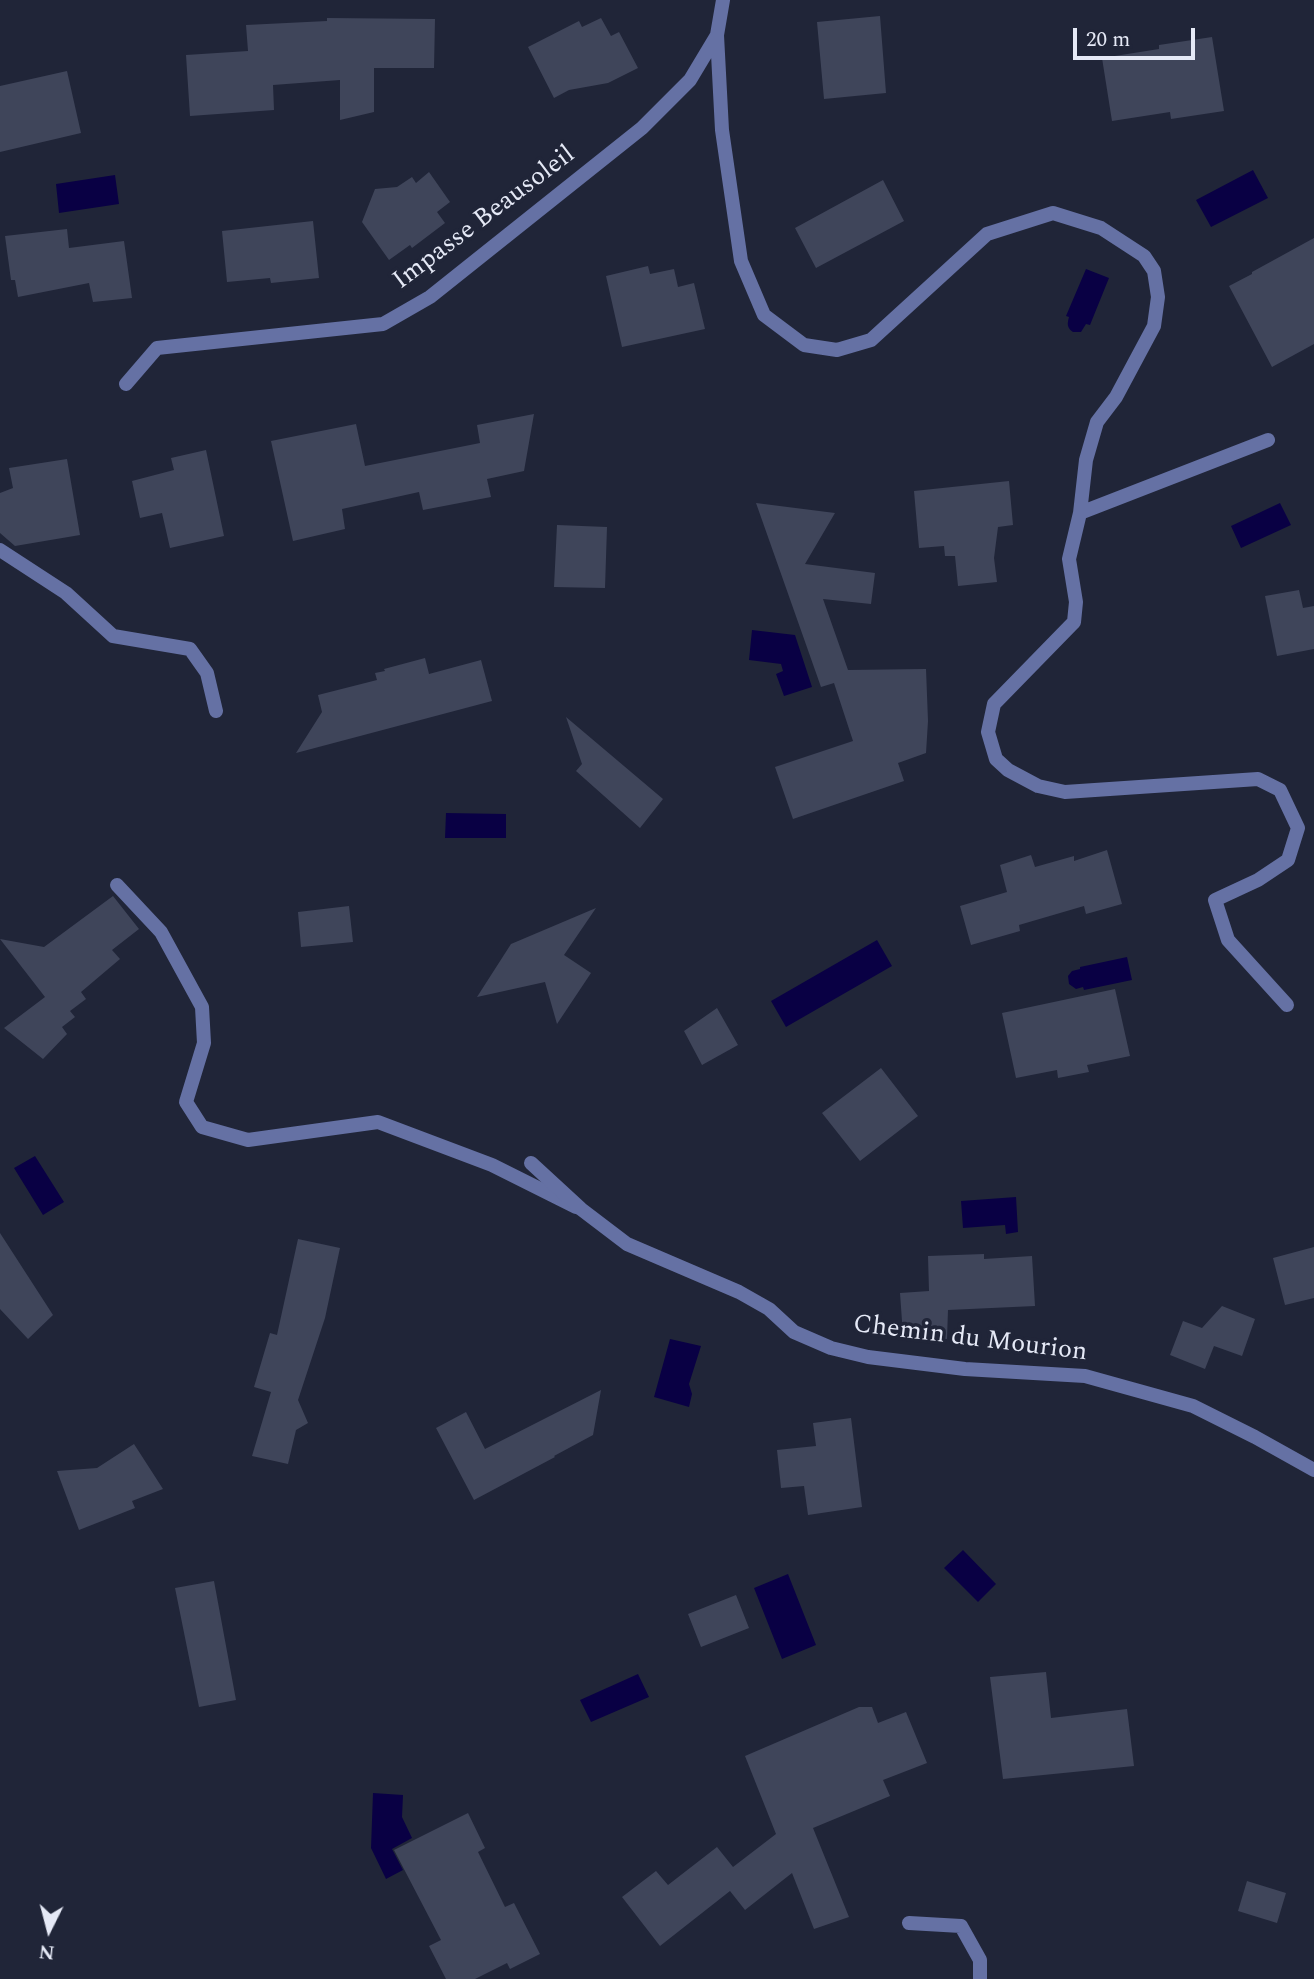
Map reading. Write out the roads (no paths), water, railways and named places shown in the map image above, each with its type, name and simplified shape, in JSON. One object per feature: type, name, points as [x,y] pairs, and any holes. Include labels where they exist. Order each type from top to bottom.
[{"type":"street","name":"Impasse Beausoleil","points":[[126,384],[157,348],[383,324],[430,298],[642,128],[690,80],[717,35],[723,0]]},
{"type":"street","points":[[717,35],[722,130],[741,261],[764,316],[804,345],[837,350],[871,340],[987,234],[1052,213],[1101,228],[1144,256],[1154,271],[1158,298],[1154,326],[1116,397],[1097,422],[1086,460],[1080,513],[1069,559],[1076,602],[1074,622],[994,704],[988,732],[996,758],[1008,770],[1038,786],[1065,792],[1258,779],[1280,790],[1298,828],[1288,860],[1258,880],[1215,900],[1228,940],[1287,1005]]},
{"type":"street","points":[[1080,513],[1268,440]]},
{"type":"street","points":[[0,550],[66,593],[113,636],[190,649],[208,673],[216,711]]},
{"type":"street","points":[[117,885],[162,932],[202,1007],[204,1043],[186,1102],[202,1127],[248,1140],[378,1122],[492,1165],[581,1209]]},
{"type":"street","name":"Chemin du Mourion","points":[[531,1163],[581,1209],[627,1244],[739,1292],[769,1309],[794,1332],[831,1348],[868,1357],[965,1369],[1085,1376],[1194,1406],[1314,1471]]},
{"type":"street","points":[[909,1923],[961,1926],[980,1960],[980,1979]]}]
